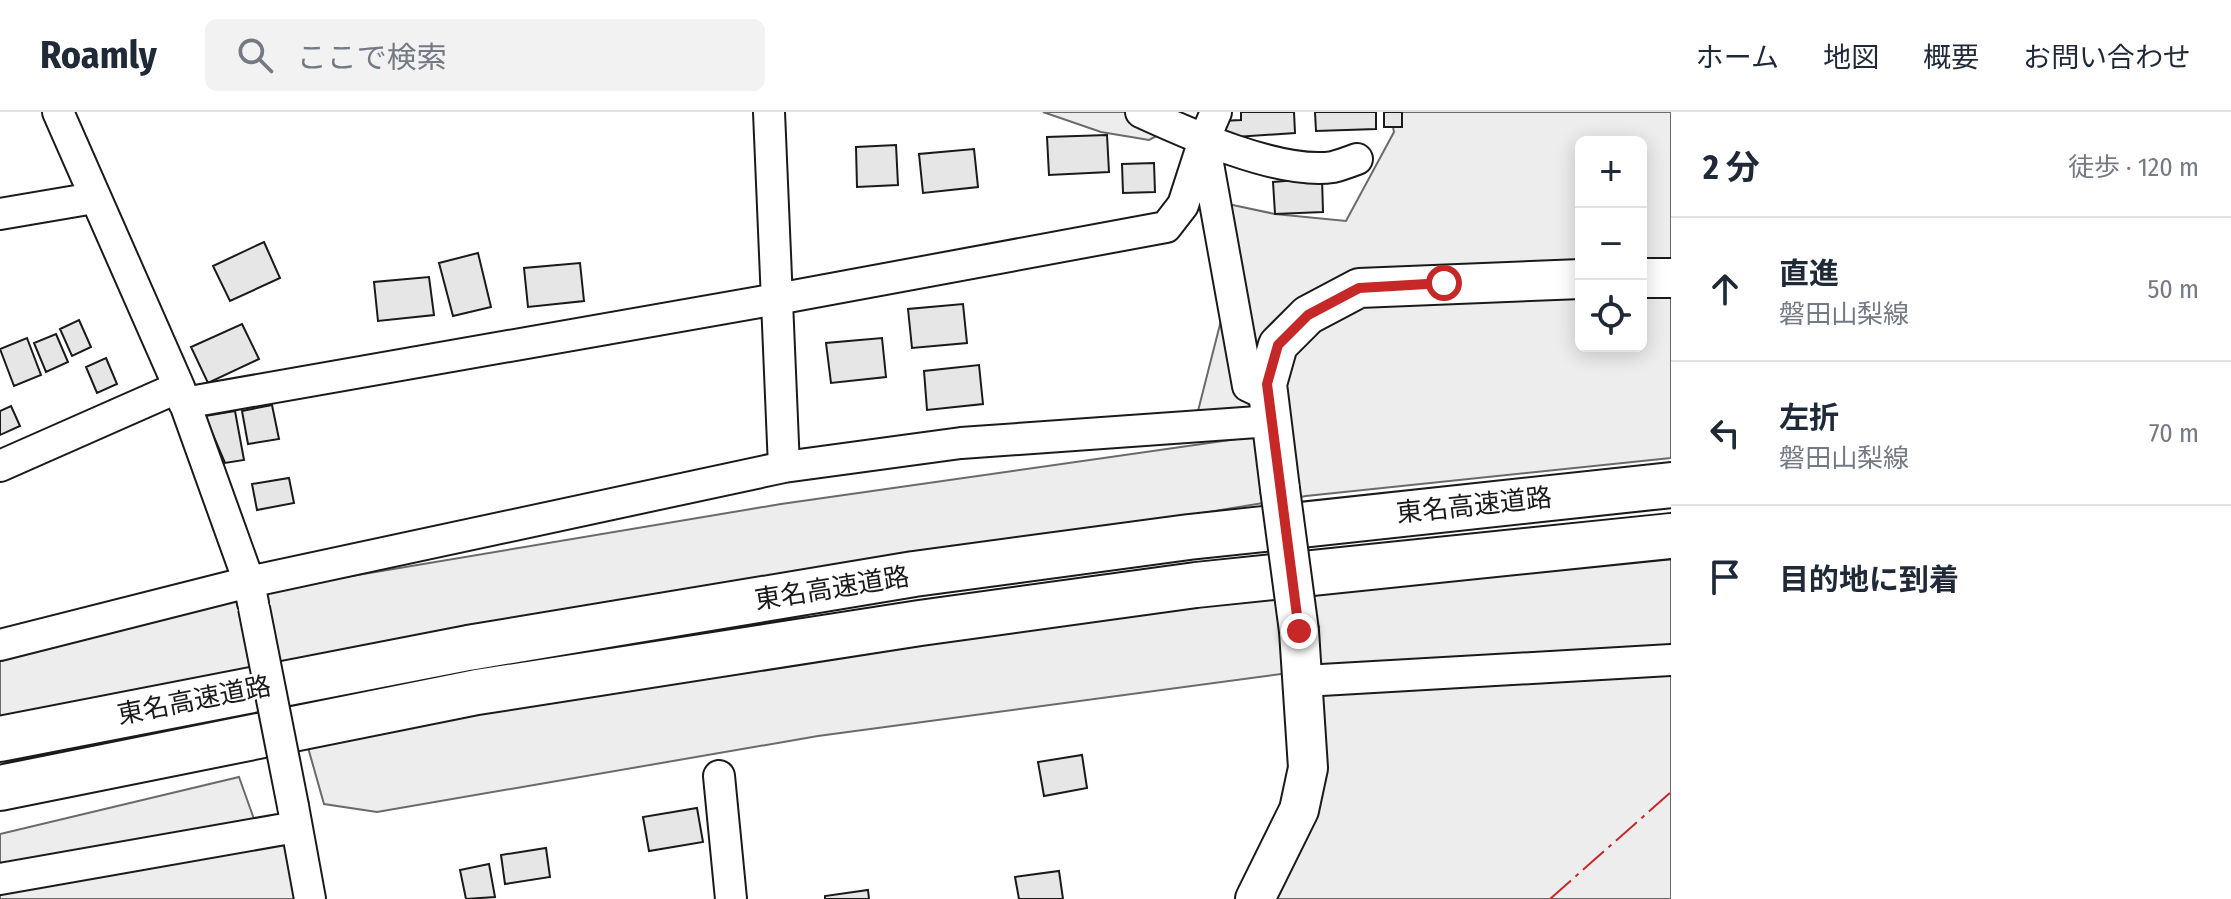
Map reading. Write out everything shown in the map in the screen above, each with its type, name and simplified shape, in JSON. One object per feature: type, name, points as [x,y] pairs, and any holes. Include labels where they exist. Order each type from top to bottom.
[{"type":"highway","name":"東名高速道路","points":[[0,739],[468,648],[914,574],[1189,537],[1671,485]]},
{"type":"highway","name":"東名高速道路","points":[[0,788],[477,692],[920,623],[1196,585],[1671,536]]},
{"type":"main road","points":[[1647,278],[1671,278]]},
{"type":"main road","points":[[1255,899],[1296,816],[1308,768],[1299,631],[1267,384],[1278,345],[1308,315],[1359,288],[1575,279]]},
{"type":"street","points":[[58,112],[182,395],[251,595],[310,899]]},
{"type":"street","points":[[769,112],[784,467]]},
{"type":"street","points":[[1141,112],[1204,140],[1285,164],[1331,167],[1357,159]]},
{"type":"street","points":[[0,466],[182,395],[777,299],[1166,227],[1183,205],[1216,112]]},
{"type":"street","points":[[1204,140],[1240,358],[1248,386],[1270,409]]},
{"type":"street","points":[[0,214],[94,198]]},
{"type":"street","points":[[0,645],[251,595],[784,467],[961,443],[1270,409]]},
{"type":"street","points":[[1304,681],[1671,660]]},
{"type":"street","points":[[719,776],[731,899]]},
{"type":"street","points":[[0,879],[295,817]]},
{"type":"shaded area","points":[[1043,112],[1167,112],[1172,128],[1149,140],[1101,132]]},
{"type":"shaded area","points":[[1390,112],[1671,112],[1671,458],[1306,496],[199,678],[0,720],[0,645],[274,589],[781,504],[1293,431],[1198,411],[1229,289],[1214,201],[1275,214],[1346,221],[1394,132]]},
{"type":"shaded area","points":[[1671,559],[1671,899],[1259,899],[1318,669],[818,736],[377,812],[324,804],[307,744],[728,666],[1154,605]]},
{"type":"shaded area","points":[[239,777],[259,833],[299,843],[308,899],[0,899],[0,834]]},
{"type":"building","points":[[1241,112],[1294,112],[1295,133],[1221,138],[1220,121],[1241,120]]},
{"type":"building","points":[[1315,112],[1376,112],[1376,129],[1316,131]]},
{"type":"building","points":[[1384,112],[1402,112],[1402,127],[1384,127]]},
{"type":"building","points":[[1107,135],[1109,172],[1049,175],[1047,137]]},
{"type":"building","points":[[896,145],[898,185],[857,187],[856,147]]},
{"type":"building","points":[[974,149],[978,187],[923,193],[919,154]]},
{"type":"building","points":[[1154,163],[1155,192],[1123,193],[1122,164]]},
{"type":"building","points":[[1322,178],[1323,212],[1275,214],[1273,182]]},
{"type":"building","points":[[264,242],[280,278],[230,301],[213,266]]},
{"type":"building","points":[[478,253],[491,307],[453,316],[439,263]]},
{"type":"building","points":[[580,263],[584,301],[528,307],[524,268]]},
{"type":"building","points":[[429,277],[434,315],[378,321],[374,282]]},
{"type":"building","points":[[963,304],[967,343],[912,348],[908,309]]},
{"type":"building","points":[[79,320],[91,347],[72,356],[60,329]]},
{"type":"building","points":[[242,324],[259,359],[208,383],[191,347]]},
{"type":"building","points":[[56,334],[68,362],[46,372],[34,343]]},
{"type":"building","points":[[27,338],[41,375],[14,386],[0,349]]},
{"type":"building","points":[[882,338],[886,377],[831,383],[826,343]]},
{"type":"building","points":[[106,358],[117,384],[97,393],[86,367]]},
{"type":"building","points":[[979,365],[983,404],[927,410],[924,371]]},
{"type":"building","points":[[272,405],[279,439],[248,444],[242,411]]},
{"type":"building","points":[[11,406],[20,426],[0,435],[0,411]]},
{"type":"building","points":[[235,411],[244,460],[225,463],[205,416]]},
{"type":"building","points":[[289,478],[294,503],[257,510],[252,484]]},
{"type":"building","points":[[1082,755],[1087,788],[1044,796],[1038,762]]},
{"type":"building","points":[[697,808],[703,842],[649,851],[643,817]]},
{"type":"building","points":[[546,848],[550,877],[505,884],[501,855]]},
{"type":"building","points":[[489,864],[495,897],[466,899],[460,870]]},
{"type":"building","points":[[1059,871],[1063,899],[1019,899],[1015,877]]},
{"type":"building","points":[[868,890],[869,899],[825,899],[825,896]]},
{"type":"power","points":[[1550,899],[1671,792]]},
{"type":"route","points":[[1299,631],[1267,384],[1278,345],[1308,315],[1359,288],[1444,283]]}]
